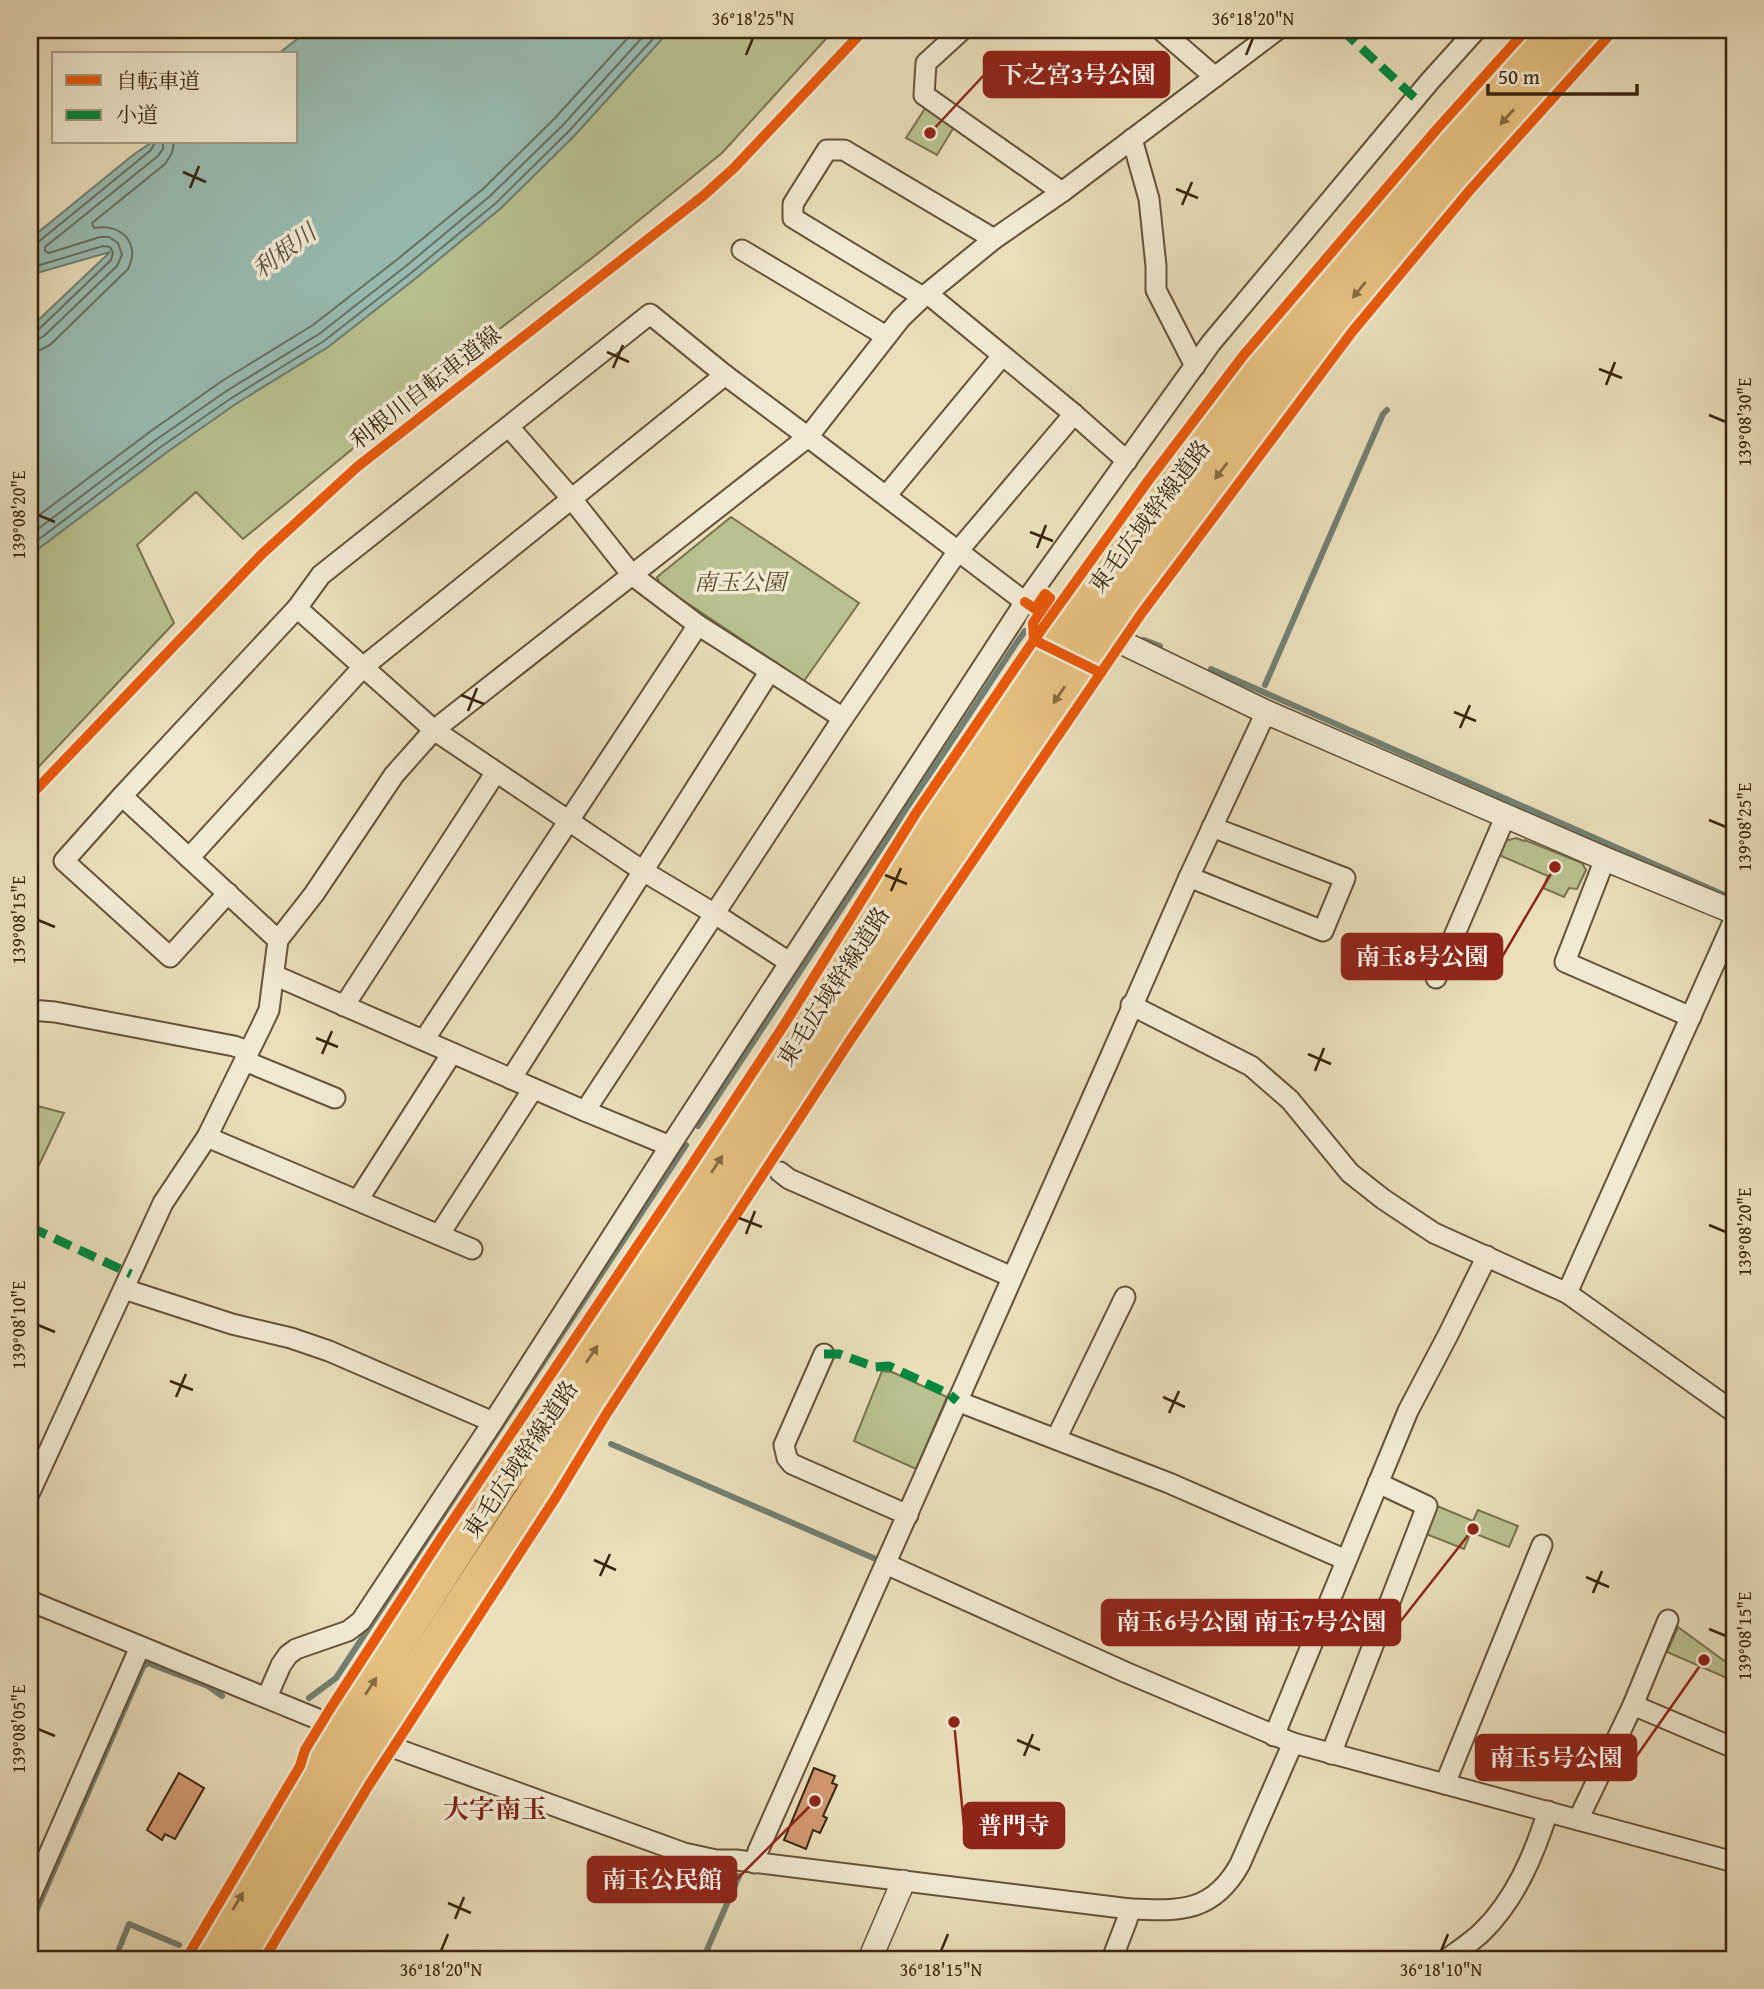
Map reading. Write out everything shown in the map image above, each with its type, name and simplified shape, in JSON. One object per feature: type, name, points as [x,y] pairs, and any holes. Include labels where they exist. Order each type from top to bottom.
[{"type":"highway","name":"東毛広域幹線道路","points":[[204,1959],[342,1729],[502,1482],[590,1357],[841,977],[910,863],[1074,619],[1175,480],[1256,375],[1404,200],[1556,30]]},
{"type":"highway","name":"東毛広域幹線道路","points":[[241,1959],[372,1741],[601,1385],[853,999],[1080,663],[1334,321],[1496,129],[1585,30]]},
{"type":"street","points":[[962,30],[926,63],[924,95],[1062,192]]},
{"type":"street","points":[[1161,30],[1215,77]]},
{"type":"street","points":[[30,1492],[163,1203],[207,1137],[269,1010],[278,940],[314,894],[394,775],[434,730],[808,437],[901,317],[925,296],[994,239],[1062,192],[1277,30]]},
{"type":"street","points":[[267,1698],[288,1655],[296,1649],[348,1631],[360,1620],[493,1422],[1025,601],[1211,343],[1439,70],[1476,30]]},
{"type":"street","points":[[1132,139],[1149,199],[1156,290],[1195,366]]},
{"type":"street","points":[[994,239],[844,150],[827,150],[793,204],[793,218],[925,296],[1074,414],[1127,461]]},
{"type":"street","points":[[741,250],[886,336]]},
{"type":"street","points":[[228,893],[170,957],[64,861],[297,608],[321,575],[650,314],[724,375],[1025,601]]},
{"type":"street","points":[[886,496],[1002,356]]},
{"type":"street","points":[[189,858],[363,667],[724,375]]},
{"type":"street","points":[[585,1111],[843,718],[958,551],[1074,414]]},
{"type":"street","points":[[509,426],[632,575],[698,625],[843,718]]},
{"type":"street","points":[[297,608],[434,730],[643,871],[789,962]]},
{"type":"street","points":[[1074,619],[1266,712],[1734,912]]},
{"type":"street","points":[[424,1040],[698,625]]},
{"type":"street","points":[[511,1079],[770,671]]},
{"type":"street","points":[[755,1863],[1131,1005],[1266,712]]},
{"type":"street","points":[[344,1006],[496,772]]},
{"type":"street","points":[[122,796],[278,940]]},
{"type":"street","points":[[1436,978],[1506,815]]},
{"type":"street","points":[[1189,877],[1323,931],[1345,878],[1212,827]]},
{"type":"street","points":[[1605,859],[1565,962],[1691,1017]]},
{"type":"street","points":[[1567,1293],[1734,920]]},
{"type":"street","points":[[274,975],[670,1146]]},
{"type":"street","points":[[1131,1005],[1251,1066],[1290,1100],[1350,1173],[1383,1199],[1434,1233],[1567,1293],[1734,1412]]},
{"type":"street","points":[[30,1010],[55,1012],[222,1044],[335,1098]]},
{"type":"street","points":[[358,1200],[452,1053]]},
{"type":"street","points":[[439,1235],[533,1088]]},
{"type":"street","points":[[207,1137],[472,1249]]},
{"type":"street","points":[[780,1172],[789,1179],[1012,1277]]},
{"type":"street","points":[[1274,1736],[1408,1411],[1487,1256]]},
{"type":"street","points":[[124,1289],[328,1351],[493,1422]]},
{"type":"street","points":[[1056,1439],[1125,1297]]},
{"type":"street","points":[[824,1354],[784,1445],[787,1458],[792,1464],[908,1515]]},
{"type":"street","points":[[957,1401],[1169,1483],[1346,1560]]},
{"type":"street","points":[[1331,1754],[1427,1506],[1378,1483]]},
{"type":"street","points":[[1445,1784],[1542,1545]]},
{"type":"street","points":[[886,1564],[1125,1672],[1293,1744],[1578,1820],[1732,1856]]},
{"type":"street","points":[[30,1601],[372,1741],[684,1853],[716,1860],[1130,1909],[1179,1910],[1200,1903],[1221,1890],[1240,1864],[1293,1744]]},
{"type":"street","points":[[1578,1820],[1633,1705],[1668,1620]]},
{"type":"street","points":[[30,1897],[140,1647]]},
{"type":"street","points":[[1633,1705],[1734,1748]]},
{"type":"street","points":[[1447,1959],[1480,1934],[1509,1900],[1522,1876],[1548,1811]]},
{"type":"street","points":[[870,1959],[903,1882]]},
{"type":"street","points":[[1112,1959],[1130,1909]]},
{"type":"green space","points":[[670,30],[834,30],[722,153],[480,344],[243,539],[196,492],[137,545],[174,623],[30,776],[30,555],[237,403],[328,347],[416,278],[501,208],[574,136]]},
{"type":"green space","points":[[926,107],[954,127],[937,155],[906,138]]},
{"type":"green space","name":"南玉公園","points":[[731,517],[859,603],[804,681],[660,585],[657,577]]},
{"type":"green space","points":[[1516,838],[1582,863],[1586,870],[1577,889],[1569,888],[1564,897],[1543,888],[1548,876],[1499,855],[1505,841]]},
{"type":"green space","points":[[30,1104],[64,1113],[30,1180]]},
{"type":"green space","points":[[882,1371],[892,1372],[947,1397],[916,1469],[854,1441]]},
{"type":"green space","points":[[1437,1506],[1473,1521],[1478,1510],[1518,1526],[1509,1547],[1471,1532],[1464,1549],[1426,1534]]},
{"type":"green space","points":[[1678,1627],[1734,1668],[1729,1679],[1667,1652]]},
{"type":"water","name":"利根川","points":[[309,30],[670,30],[574,136],[501,208],[416,278],[328,347],[237,403],[30,555],[30,328],[110,252],[30,275],[30,239],[149,144],[298,144],[298,52],[281,52]]},
{"type":"building","points":[[814,1768],[835,1776],[832,1783],[837,1785],[823,1816],[827,1818],[820,1833],[813,1830],[806,1849],[784,1840]]},
{"type":"building","points":[[179,1773],[204,1788],[175,1839],[165,1834],[162,1840],[147,1830]]},
{"type":"waterway","points":[[1265,685],[1387,410]]},
{"type":"waterway","points":[[698,1126],[1025,631]]},
{"type":"waterway","points":[[1144,640],[1160,646]]},
{"type":"waterway","points":[[1211,669],[1731,898]]},
{"type":"waterway","points":[[309,1698],[336,1678],[686,1145]]},
{"type":"waterway","points":[[611,1444],[878,1560]]},
{"type":"waterway","points":[[30,1925],[143,1667],[148,1663],[208,1686],[222,1696]]},
{"type":"waterway","points":[[703,1959],[739,1876]]},
{"type":"waterway","points":[[115,1959],[129,1924],[179,1945]]},
{"type":"marked path","points":[[1342,30],[1415,98]]},
{"type":"marked path","points":[[30,1227],[131,1274]]},
{"type":"marked path","points":[[824,1354],[839,1354],[875,1367],[889,1366],[949,1394],[957,1401]]},
{"type":"cycle path","name":"利根川自転車道線","points":[[30,796],[262,554],[357,467],[703,196],[734,168],[864,30]]},
{"type":"cycle path","points":[[186,1959],[300,1766],[305,1750],[330,1709],[784,1025],[916,813],[1034,640],[1148,481],[1243,356],[1437,129],[1526,30]]},
{"type":"cycle path","points":[[264,1959],[369,1785],[556,1497],[607,1413],[851,1039],[1141,614],[1352,332],[1470,190],[1614,30]]},
{"type":"cycle path","points":[[1025,602],[1035,609],[1045,594],[1050,598],[1033,623],[1034,640],[1101,673]]},
{"type":"place","name":"下之宮3号公園","points":[[930,133]]},
{"type":"place","name":"南玉8号公園","points":[[1555,867]]},
{"type":"place","name":"南玉6号公園 南玉7号公園","points":[[1473,1529]]},
{"type":"place","name":"南玉5号公園","points":[[1704,1660]]},
{"type":"place","name":"普門寺","points":[[954,1722]]},
{"type":"place","name":"南玉公民館","points":[[815,1801]]},
{"type":"district","name":"大字南玉","points":[[495,1808]]}]
